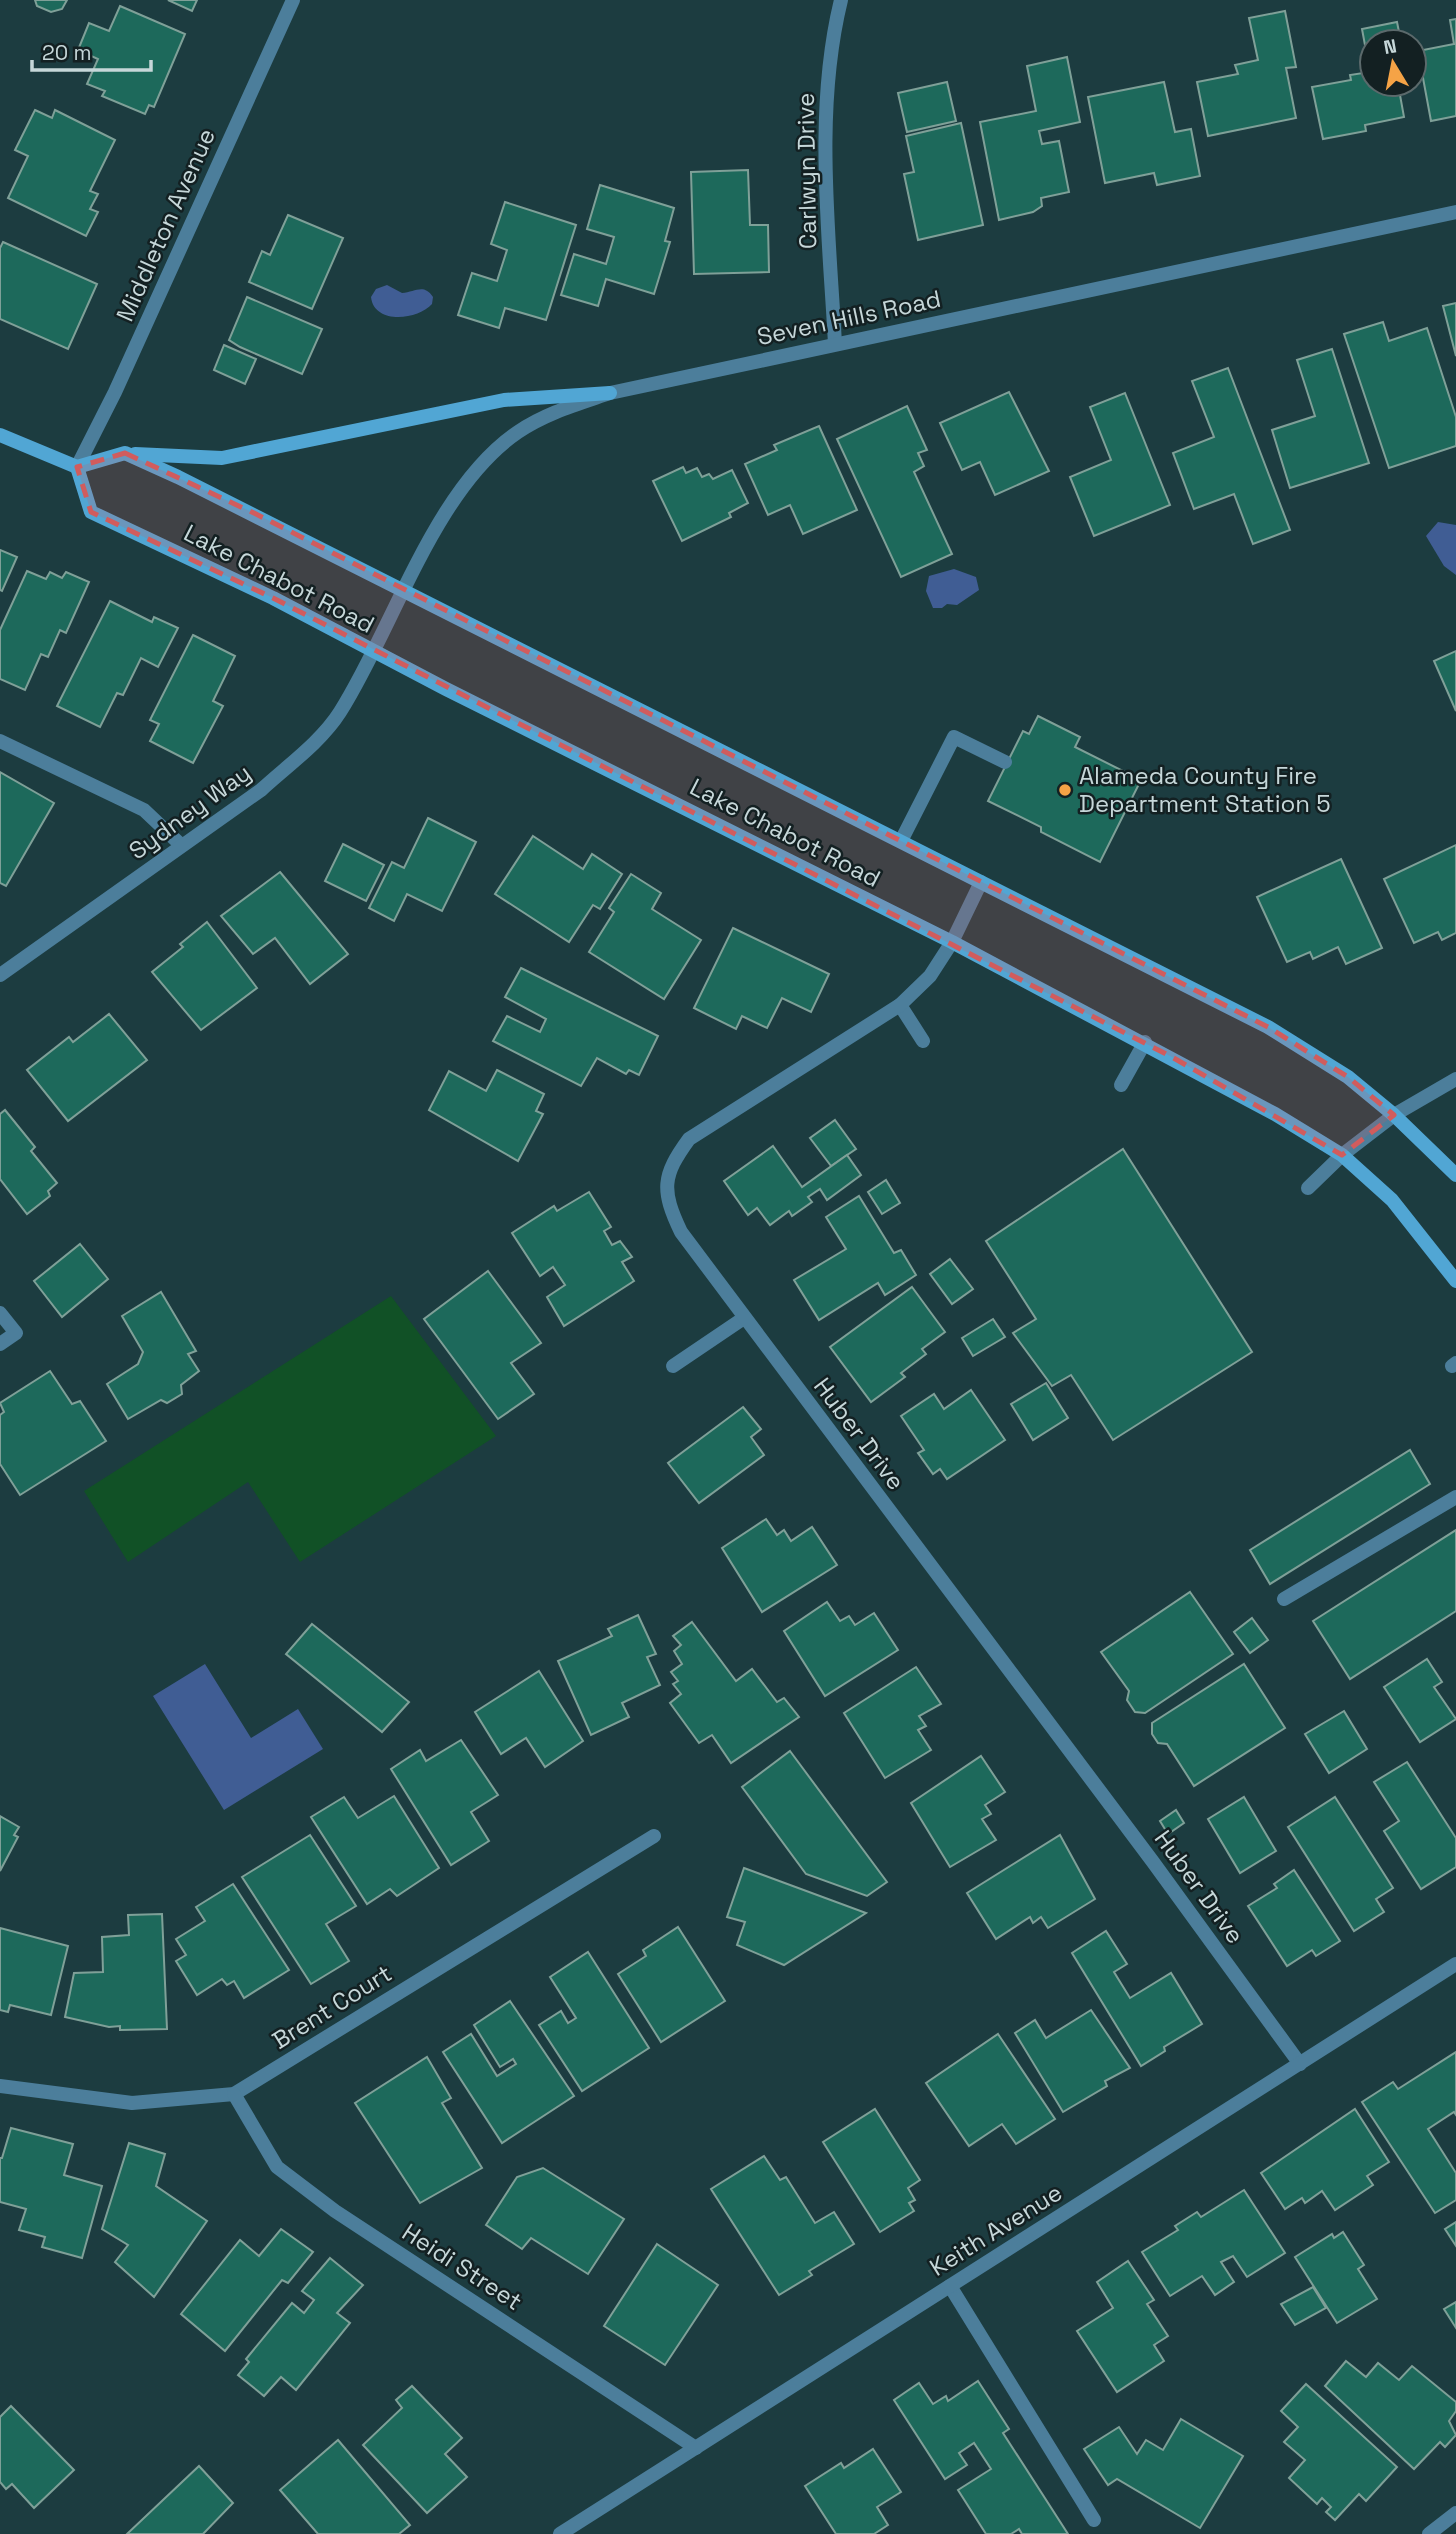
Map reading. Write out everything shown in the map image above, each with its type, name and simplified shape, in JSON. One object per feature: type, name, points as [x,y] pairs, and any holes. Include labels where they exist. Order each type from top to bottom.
[{"type":"main road","points":[[0,435],[76,467],[125,453],[222,458],[504,400],[610,393]]},
{"type":"main road","name":"Lake Chabot Road","points":[[125,453],[254,513],[1268,1027],[1348,1077],[1394,1115],[1456,1175]]},
{"type":"main road","name":"Lake Chabot Road","points":[[76,467],[91,512],[273,598],[952,942],[1145,1042],[1342,1155],[1392,1200],[1456,1281]]},
{"type":"street","name":"Middleton Avenue","points":[[76,467],[114,392],[293,0]]},
{"type":"street","name":"Carlwyn Drive","points":[[835,344],[828,100],[832,38],[841,0]]},
{"type":"street","name":"Seven Hills Road","points":[[373,651],[439,526],[486,460],[538,420],[610,393],[1456,212]]},
{"type":"street","name":"Sydney Way","points":[[0,975],[261,790],[339,714],[373,651]]},
{"type":"street","points":[[901,841],[954,737],[1005,762]]},
{"type":"street","points":[[0,741],[144,810],[181,845]]},
{"type":"street","name":"Huber Drive","points":[[981,882],[952,942],[930,976],[900,1005],[690,1139],[673,1161],[665,1184],[669,1206],[681,1232],[744,1318],[1153,1862],[1300,2064]]},
{"type":"street","points":[[900,1005],[923,1041]]},
{"type":"street","points":[[1121,1085],[1145,1042]]},
{"type":"street","points":[[1308,1188],[1342,1155],[1394,1115],[1456,1079]]},
{"type":"street","points":[[0,1313],[16,1333],[0,1344]]},
{"type":"street","points":[[673,1366],[744,1318]]},
{"type":"street","points":[[1284,1599],[1456,1497]]},
{"type":"street","name":"Brent Court","points":[[0,2086],[132,2103],[234,2094],[654,1836]]},
{"type":"street","name":"Keith Avenue","points":[[559,2534],[1456,1964]]},
{"type":"street","name":"Heidi Street","points":[[234,2094],[277,2167],[316,2196],[696,2448]]},
{"type":"street","points":[[950,2286],[1094,2520]]},
{"type":"street","points":[[1429,2534],[1456,2513]]},
{"type":"highlighted area","points":[[125,453],[254,513],[1268,1027],[1348,1077],[1394,1115],[1342,1155],[1172,1057],[273,598],[91,512],[77,467]]},
{"type":"green space","points":[[391,1296],[496,1436],[300,1562],[248,1482],[128,1562],[84,1491]]},
{"type":"water","points":[[387,285],[402,293],[426,290],[433,297],[432,304],[417,314],[388,316],[374,306],[371,297],[376,289]]},
{"type":"water","points":[[1438,522],[1456,525],[1456,575],[1444,566],[1426,536]]},
{"type":"water","points":[[954,569],[976,577],[979,590],[957,605],[947,604],[942,608],[933,608],[926,591],[929,576]]},
{"type":"water","points":[[205,1664],[251,1738],[298,1709],[323,1749],[224,1810],[153,1696]]},
{"type":"building","points":[[35,0],[67,0],[62,9],[51,12],[37,6]]},
{"type":"building","points":[[168,0],[197,0],[192,11]]},
{"type":"building","points":[[120,6],[185,34],[154,107],[149,105],[145,114],[102,96],[105,91],[87,84],[98,59],[78,50],[89,23],[109,31]]},
{"type":"building","points":[[1285,11],[1296,67],[1286,68],[1296,118],[1208,136],[1197,82],[1238,74],[1235,65],[1258,60],[1249,18]]},
{"type":"building","points":[[1456,19],[1456,116],[1431,121],[1427,98],[1428,49],[1454,44],[1450,20]]},
{"type":"building","points":[[1397,22],[1398,28],[1367,28]]},
{"type":"building","points":[[1067,57],[1080,122],[1039,131],[1042,144],[1059,141],[1069,192],[1041,198],[1042,206],[1033,212],[999,220],[980,122],[1036,111],[1027,66]]},
{"type":"building","points":[[1358,74],[1358,98],[1401,98],[1404,117],[1365,125],[1366,131],[1323,139],[1312,87],[1351,80],[1350,75]]},
{"type":"building","points":[[947,82],[956,121],[907,132],[898,93]]},
{"type":"building","points":[[1164,82],[1175,132],[1191,129],[1200,176],[1157,185],[1154,173],[1105,183],[1088,97]]},
{"type":"building","points":[[35,110],[52,118],[55,110],[115,140],[90,191],[98,194],[90,209],[98,212],[86,236],[8,198],[28,156],[15,150]]},
{"type":"building","points":[[961,123],[983,225],[918,240],[904,174],[914,172],[906,136]]},
{"type":"building","points":[[748,170],[750,225],[768,225],[769,272],[694,274],[691,172]]},
{"type":"building","points":[[600,185],[674,208],[665,241],[670,242],[654,294],[606,279],[598,306],[561,295],[574,254],[606,264],[614,237],[587,229]]},
{"type":"building","points":[[505,202],[576,225],[546,320],[505,308],[499,328],[458,315],[472,273],[497,281],[507,250],[491,244]]},
{"type":"building","points":[[288,215],[343,238],[312,309],[249,282],[262,251],[270,255]]},
{"type":"building","points":[[3,242],[97,284],[68,349],[0,319],[0,248]]},
{"type":"building","points":[[247,297],[322,329],[302,374],[229,340]]},
{"type":"building","points":[[1456,303],[1456,356],[1443,306]]},
{"type":"building","points":[[1383,322],[1389,341],[1427,328],[1456,417],[1456,446],[1389,468],[1344,334]]},
{"type":"building","points":[[224,345],[256,359],[245,384],[214,370]]},
{"type":"building","points":[[1332,349],[1369,463],[1290,488],[1272,430],[1315,416],[1297,360]]},
{"type":"building","points":[[1228,368],[1290,530],[1253,544],[1234,494],[1194,509],[1173,453],[1214,437],[1192,381]]},
{"type":"building","points":[[1009,392],[1049,471],[995,495],[980,462],[962,470],[940,423]]},
{"type":"building","points":[[1125,393],[1170,505],[1094,536],[1070,477],[1111,460],[1090,407]]},
{"type":"building","points":[[907,406],[927,450],[918,453],[924,466],[914,472],[952,554],[901,577],[837,439]]},
{"type":"building","points":[[819,426],[857,510],[803,534],[790,505],[768,515],[745,464],[777,450],[774,445]]},
{"type":"building","points":[[683,467],[686,473],[697,468],[702,477],[709,474],[713,479],[732,470],[748,503],[729,513],[731,517],[682,541],[653,481]]},
{"type":"building","points":[[0,550],[17,557],[2,591],[0,590]]},
{"type":"building","points":[[27,571],[46,579],[50,572],[62,578],[66,572],[89,582],[66,633],[60,630],[48,657],[41,654],[25,690],[0,679],[0,630]]},
{"type":"building","points":[[110,601],[152,622],[154,617],[178,628],[158,667],[141,658],[123,695],[117,693],[100,727],[57,706]]},
{"type":"building","points":[[193,635],[235,656],[213,701],[223,706],[193,763],[150,741],[159,724],[150,720]]},
{"type":"building","points":[[1456,651],[1456,711],[1434,661]]},
{"type":"building","name":"Alameda County Fire Department Station 5","points":[[1038,716],[1080,737],[1075,747],[1141,780],[1100,862],[1041,832],[1041,827],[988,801],[1023,731],[1029,734]]},
{"type":"building","points":[[0,772],[54,803],[6,886],[0,883]]},
{"type":"building","points":[[428,818],[476,842],[442,911],[407,894],[394,921],[369,908],[392,862],[404,868]]},
{"type":"building","points":[[533,836],[583,869],[592,854],[622,874],[600,909],[593,905],[569,942],[495,894]]},
{"type":"building","points":[[343,844],[384,865],[366,901],[325,881]]},
{"type":"building","points":[[1456,845],[1456,933],[1442,940],[1438,932],[1414,943],[1384,879]]},
{"type":"building","points":[[1341,859],[1382,948],[1346,964],[1338,947],[1313,959],[1310,952],[1287,962],[1257,897]]},
{"type":"building","points":[[280,872],[348,954],[310,984],[275,938],[253,954],[221,916]]},
{"type":"building","points":[[631,874],[661,893],[652,909],[701,940],[664,999],[589,952],[614,912],[609,908]]},
{"type":"building","points":[[207,922],[257,988],[201,1030],[152,972],[183,947],[180,944]]},
{"type":"building","points":[[733,928],[829,974],[811,1012],[782,998],[767,1028],[742,1016],[736,1029],[694,1008]]},
{"type":"building","points":[[521,968],[658,1036],[639,1075],[629,1070],[626,1074],[597,1058],[581,1086],[493,1041],[507,1016],[540,1032],[546,1019],[505,997]]},
{"type":"building","points":[[109,1014],[147,1060],[68,1121],[27,1070],[69,1037],[73,1042]]},
{"type":"building","points":[[497,1070],[544,1094],[536,1111],[543,1114],[518,1161],[429,1110],[449,1071],[486,1091]]},
{"type":"building","points":[[5,1110],[35,1147],[31,1151],[57,1183],[48,1191],[50,1196],[27,1214],[0,1179],[0,1114]]},
{"type":"building","points":[[835,1120],[856,1149],[831,1166],[810,1138]]},
{"type":"building","points":[[773,1146],[802,1187],[847,1155],[861,1175],[827,1200],[820,1189],[808,1197],[812,1202],[792,1216],[789,1211],[770,1225],[757,1208],[748,1215],[724,1181]]},
{"type":"building","points":[[1123,1149],[1252,1352],[1113,1440],[1071,1375],[1052,1386],[1013,1333],[1036,1319],[986,1241]]},
{"type":"building","points":[[886,1180],[900,1203],[882,1214],[868,1192]]},
{"type":"building","points":[[589,1192],[611,1227],[604,1231],[612,1245],[620,1241],[632,1257],[622,1262],[634,1281],[564,1326],[547,1297],[565,1285],[553,1267],[540,1276],[512,1233],[554,1206],[557,1211]]},
{"type":"building","points":[[859,1196],[894,1253],[901,1250],[916,1275],[885,1295],[878,1283],[819,1320],[794,1280],[846,1249],[826,1217]]},
{"type":"building","points":[[80,1244],[108,1279],[62,1317],[34,1281]]},
{"type":"building","points":[[950,1259],[973,1289],[952,1304],[930,1274]]},
{"type":"building","points":[[488,1271],[541,1343],[511,1363],[534,1394],[498,1419],[424,1319]]},
{"type":"building","points":[[912,1287],[945,1332],[922,1349],[926,1354],[901,1373],[905,1377],[871,1402],[830,1347]]},
{"type":"building","points":[[161,1292],[196,1351],[188,1354],[199,1371],[181,1385],[182,1394],[167,1403],[161,1400],[128,1419],[107,1384],[138,1364],[143,1352],[122,1316]]},
{"type":"building","points":[[993,1319],[1005,1337],[973,1356],[962,1338]]},
{"type":"building","points":[[50,1371],[72,1404],[80,1401],[106,1441],[20,1495],[0,1464],[0,1415],[4,1412],[0,1403]]},
{"type":"building","points":[[1046,1383],[1068,1418],[1033,1440],[1011,1404]]},
{"type":"building","points":[[971,1390],[1005,1440],[947,1479],[940,1469],[933,1474],[918,1453],[924,1450],[901,1416],[934,1394],[944,1409]]},
{"type":"building","points":[[743,1407],[761,1429],[751,1437],[764,1455],[699,1503],[668,1463]]},
{"type":"building","points":[[1410,1450],[1430,1484],[1270,1584],[1250,1550]]},
{"type":"building","points":[[766,1519],[777,1535],[784,1530],[791,1541],[812,1527],[837,1565],[762,1612],[722,1548]]},
{"type":"building","points":[[1456,1530],[1456,1611],[1350,1679],[1313,1621]]},
{"type":"building","points":[[1190,1592],[1233,1654],[1145,1713],[1135,1712],[1127,1700],[1129,1691],[1101,1652]]},
{"type":"building","points":[[827,1602],[840,1621],[849,1616],[855,1625],[874,1613],[898,1650],[825,1696],[784,1631]]},
{"type":"building","points":[[638,1615],[656,1654],[647,1657],[660,1685],[622,1703],[629,1717],[591,1735],[558,1661],[612,1636],[608,1629]]},
{"type":"building","points":[[1252,1618],[1268,1640],[1250,1653],[1234,1632]]},
{"type":"building","points":[[692,1622],[736,1681],[752,1669],[777,1702],[784,1698],[799,1717],[731,1763],[712,1735],[699,1743],[670,1703],[681,1694],[673,1684],[678,1681],[671,1672],[682,1664],[674,1651],[681,1645],[673,1636]]},
{"type":"building","points":[[312,1624],[409,1702],[382,1732],[286,1654]]},
{"type":"building","points":[[1427,1659],[1442,1682],[1434,1687],[1456,1719],[1420,1742],[1384,1687]]},
{"type":"building","points":[[1244,1664],[1285,1728],[1194,1786],[1167,1744],[1158,1743],[1152,1734],[1152,1723]]},
{"type":"building","points":[[916,1667],[941,1704],[919,1716],[926,1726],[918,1730],[931,1750],[885,1778],[844,1713]]},
{"type":"building","points":[[539,1671],[583,1741],[545,1767],[526,1738],[501,1754],[475,1712]]},
{"type":"building","points":[[1344,1711],[1367,1749],[1329,1773],[1305,1734]]},
{"type":"building","points":[[461,1740],[498,1795],[471,1812],[489,1841],[451,1865],[391,1769],[420,1750],[426,1761]]},
{"type":"building","points":[[790,1751],[887,1882],[867,1896],[806,1874],[742,1787]]},
{"type":"building","points":[[981,1756],[1005,1792],[985,1805],[991,1814],[982,1819],[996,1840],[950,1867],[911,1803]]},
{"type":"building","points":[[1407,1762],[1456,1838],[1456,1867],[1421,1889],[1384,1831],[1399,1821],[1374,1782]]},
{"type":"building","points":[[394,1796],[439,1868],[397,1896],[390,1889],[367,1904],[311,1817],[344,1797],[358,1818]]},
{"type":"building","points":[[1244,1797],[1276,1851],[1240,1873],[1208,1819]]},
{"type":"building","points":[[1335,1797],[1393,1888],[1376,1899],[1384,1912],[1354,1931],[1288,1827]]},
{"type":"building","points":[[1176,1810],[1184,1823],[1168,1834],[1160,1821]]},
{"type":"building","points":[[0,1816],[19,1827],[14,1835],[18,1837],[0,1871]]},
{"type":"building","points":[[310,1835],[356,1906],[326,1924],[349,1961],[311,1984],[242,1877]]},
{"type":"building","points":[[1060,1835],[1095,1899],[1048,1928],[1041,1917],[1033,1923],[1030,1917],[996,1939],[967,1893]]},
{"type":"building","points":[[744,1868],[866,1913],[784,1965],[737,1945],[745,1922],[727,1917]]},
{"type":"building","points":[[1294,1870],[1340,1941],[1316,1956],[1312,1950],[1287,1966],[1248,1906],[1277,1888],[1274,1884]]},
{"type":"building","points":[[233,1884],[289,1970],[244,1998],[234,1981],[227,1985],[222,1979],[197,1995],[176,1961],[186,1955],[176,1939],[205,1921],[196,1907]]},
{"type":"building","points":[[162,1914],[167,2029],[120,2030],[120,2026],[109,2027],[65,2017],[74,1973],[103,1972],[102,1937],[129,1935],[128,1915]]},
{"type":"building","points":[[678,1927],[725,2001],[661,2042],[618,1974],[646,1956],[643,1950]]},
{"type":"building","points":[[0,1928],[68,1946],[51,2015],[10,2005],[8,2012],[0,2010]]},
{"type":"building","points":[[1106,1931],[1127,1964],[1114,1972],[1130,1998],[1171,1973],[1202,2024],[1164,2047],[1165,2051],[1141,2066],[1072,1953]]},
{"type":"building","points":[[588,1952],[649,2048],[582,2091],[539,2025],[561,2011],[568,2023],[576,2018],[550,1977]]},
{"type":"building","points":[[510,2001],[574,2096],[502,2143],[443,2052],[471,2034],[497,2076],[516,2064],[513,2059],[500,2067],[474,2025]]},
{"type":"building","points":[[1091,2010],[1130,2068],[1105,2081],[1107,2086],[1063,2112],[1015,2033],[1035,2020],[1046,2038]]},
{"type":"building","points":[[998,2034],[1055,2119],[1016,2144],[1002,2124],[969,2146],[926,2083]]},
{"type":"building","points":[[1456,2052],[1456,2115],[1454,2112],[1428,2129],[1456,2173],[1456,2200],[1435,2213],[1362,2102],[1393,2082],[1398,2089]]},
{"type":"building","points":[[427,2057],[451,2098],[442,2103],[482,2168],[420,2203],[355,2103]]},
{"type":"building","points":[[875,2109],[920,2180],[908,2188],[915,2200],[909,2203],[914,2211],[880,2232],[823,2142]]},
{"type":"building","points":[[1355,2109],[1389,2162],[1367,2176],[1373,2185],[1335,2210],[1322,2191],[1305,2203],[1302,2198],[1285,2209],[1261,2173]]},
{"type":"building","points":[[11,2128],[73,2144],[64,2175],[102,2186],[82,2258],[42,2247],[45,2237],[19,2230],[26,2209],[0,2202],[0,2158]]},
{"type":"building","points":[[129,2143],[165,2154],[156,2186],[207,2221],[154,2297],[115,2262],[128,2245],[102,2229]]},
{"type":"building","points":[[764,2156],[780,2180],[786,2177],[815,2223],[834,2212],[854,2244],[809,2271],[812,2275],[779,2295],[711,2189]]},
{"type":"building","points":[[543,2168],[624,2219],[588,2274],[531,2238],[522,2249],[486,2225],[517,2177]]},
{"type":"building","points":[[1244,2190],[1285,2253],[1247,2277],[1233,2256],[1221,2262],[1234,2282],[1215,2295],[1202,2276],[1170,2296],[1142,2252],[1178,2230],[1175,2226],[1197,2212],[1201,2217]]},
{"type":"building","points":[[1456,2222],[1456,2246],[1445,2229]]},
{"type":"building","points":[[281,2229],[313,2252],[288,2283],[282,2280],[225,2351],[181,2314],[240,2240],[259,2256]]},
{"type":"building","points":[[1343,2232],[1364,2265],[1358,2269],[1377,2299],[1337,2323],[1295,2257],[1332,2234],[1334,2238]]},
{"type":"building","points":[[657,2244],[718,2285],[665,2365],[604,2326]]},
{"type":"building","points":[[330,2258],[363,2285],[337,2313],[350,2323],[296,2390],[281,2377],[264,2396],[238,2375],[249,2362],[246,2359],[292,2303],[304,2313],[314,2300],[302,2291]]},
{"type":"building","points":[[1128,2261],[1154,2300],[1147,2304],[1168,2336],[1154,2345],[1164,2361],[1117,2392],[1077,2331],[1113,2308],[1097,2282]]},
{"type":"building","points":[[1313,2287],[1326,2308],[1295,2325],[1281,2304]]},
{"type":"building","points":[[1456,2302],[1456,2328],[1444,2309]]},
{"type":"building","points":[[1346,2361],[1366,2377],[1378,2363],[1399,2380],[1412,2366],[1456,2402],[1456,2411],[1449,2421],[1456,2435],[1445,2447],[1440,2442],[1414,2469],[1325,2386]]},
{"type":"building","points":[[978,2381],[1009,2429],[1003,2433],[1068,2534],[1022,2534],[1019,2529],[1011,2534],[986,2534],[958,2490],[991,2469],[974,2443],[959,2453],[967,2465],[945,2479],[894,2400],[919,2383],[933,2404],[946,2396],[948,2401]]},
{"type":"building","points":[[1306,2384],[1397,2467],[1366,2501],[1359,2494],[1335,2520],[1326,2512],[1331,2507],[1322,2498],[1317,2504],[1289,2478],[1305,2460],[1284,2442],[1298,2427],[1281,2411]]},
{"type":"building","points":[[412,2386],[462,2438],[445,2454],[467,2477],[427,2513],[363,2445],[402,2408],[396,2400]]},
{"type":"building","points":[[11,2406],[74,2470],[34,2508],[12,2484],[6,2489],[0,2482],[0,2417]]},
{"type":"building","points":[[1181,2419],[1243,2456],[1200,2528],[1117,2479],[1108,2485],[1084,2449],[1119,2427],[1137,2454],[1146,2440],[1163,2450]]},
{"type":"building","points":[[338,2440],[410,2525],[399,2534],[318,2534],[280,2490]]},
{"type":"building","points":[[873,2449],[901,2492],[877,2507],[888,2525],[874,2534],[836,2534],[805,2486],[841,2463],[844,2468]]},
{"type":"building","points":[[199,2466],[233,2503],[203,2534],[127,2534]]},
{"type":"place","name":"Alameda County Fire Department Station 5","points":[[1065,790]]}]
